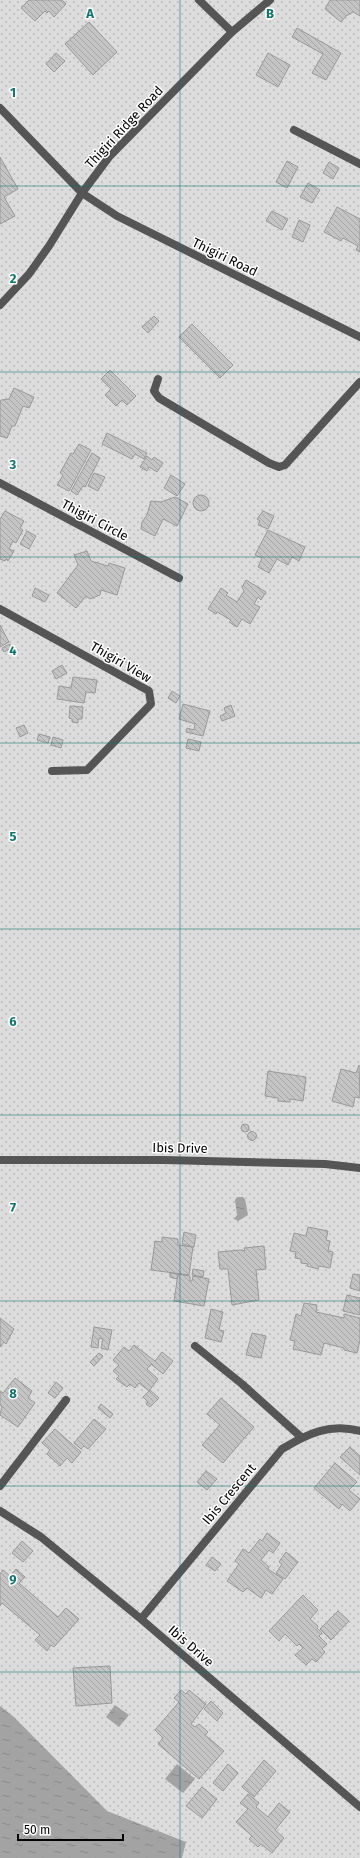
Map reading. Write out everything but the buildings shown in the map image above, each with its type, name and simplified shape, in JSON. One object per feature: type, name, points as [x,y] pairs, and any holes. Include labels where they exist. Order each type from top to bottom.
[{"type":"street","points":[[199,0],[232,32]]},
{"type":"street","name":"Thigiri Ridge Road","points":[[0,305],[33,269],[82,193],[109,157],[232,32],[270,0]]},
{"type":"street","name":"Thigiri Road","points":[[0,108],[82,193],[117,216],[360,337]]},
{"type":"street","points":[[294,130],[360,164]]},
{"type":"street","points":[[158,379],[154,391],[159,398],[269,463],[279,467],[285,466],[360,382]]},
{"type":"street","name":"Thigiri Circle","points":[[0,483],[179,578]]},
{"type":"street","name":"Thigiri View","points":[[0,609],[149,691],[151,704],[87,770],[52,771]]},
{"type":"street","name":"Ibis Drive","points":[[0,1160],[164,1160],[325,1164],[360,1168]]},
{"type":"street","points":[[195,1346],[242,1384],[301,1437]]},
{"type":"street","points":[[0,1486],[66,1400]]},
{"type":"street","name":"Ibis Crescent","points":[[141,1618],[282,1449],[301,1437],[326,1429],[360,1431]]},
{"type":"street","name":"Ibis Drive","points":[[0,1511],[41,1536],[141,1618],[360,1807]]},
{"type":"shaded area","points":[[0,0],[360,0],[360,1858],[0,1858]]},
{"type":"water","points":[[237,1197],[243,1197],[245,1199],[248,1215],[238,1221],[234,1219],[237,1215],[235,1200]]},
{"type":"water","points":[[115,1705],[129,1715],[119,1727],[106,1717]]},
{"type":"water","points":[[0,1706],[14,1717],[107,1811],[186,1842],[182,1858],[0,1858]]},
{"type":"water","points":[[177,1764],[195,1779],[183,1793],[165,1779]]}]
